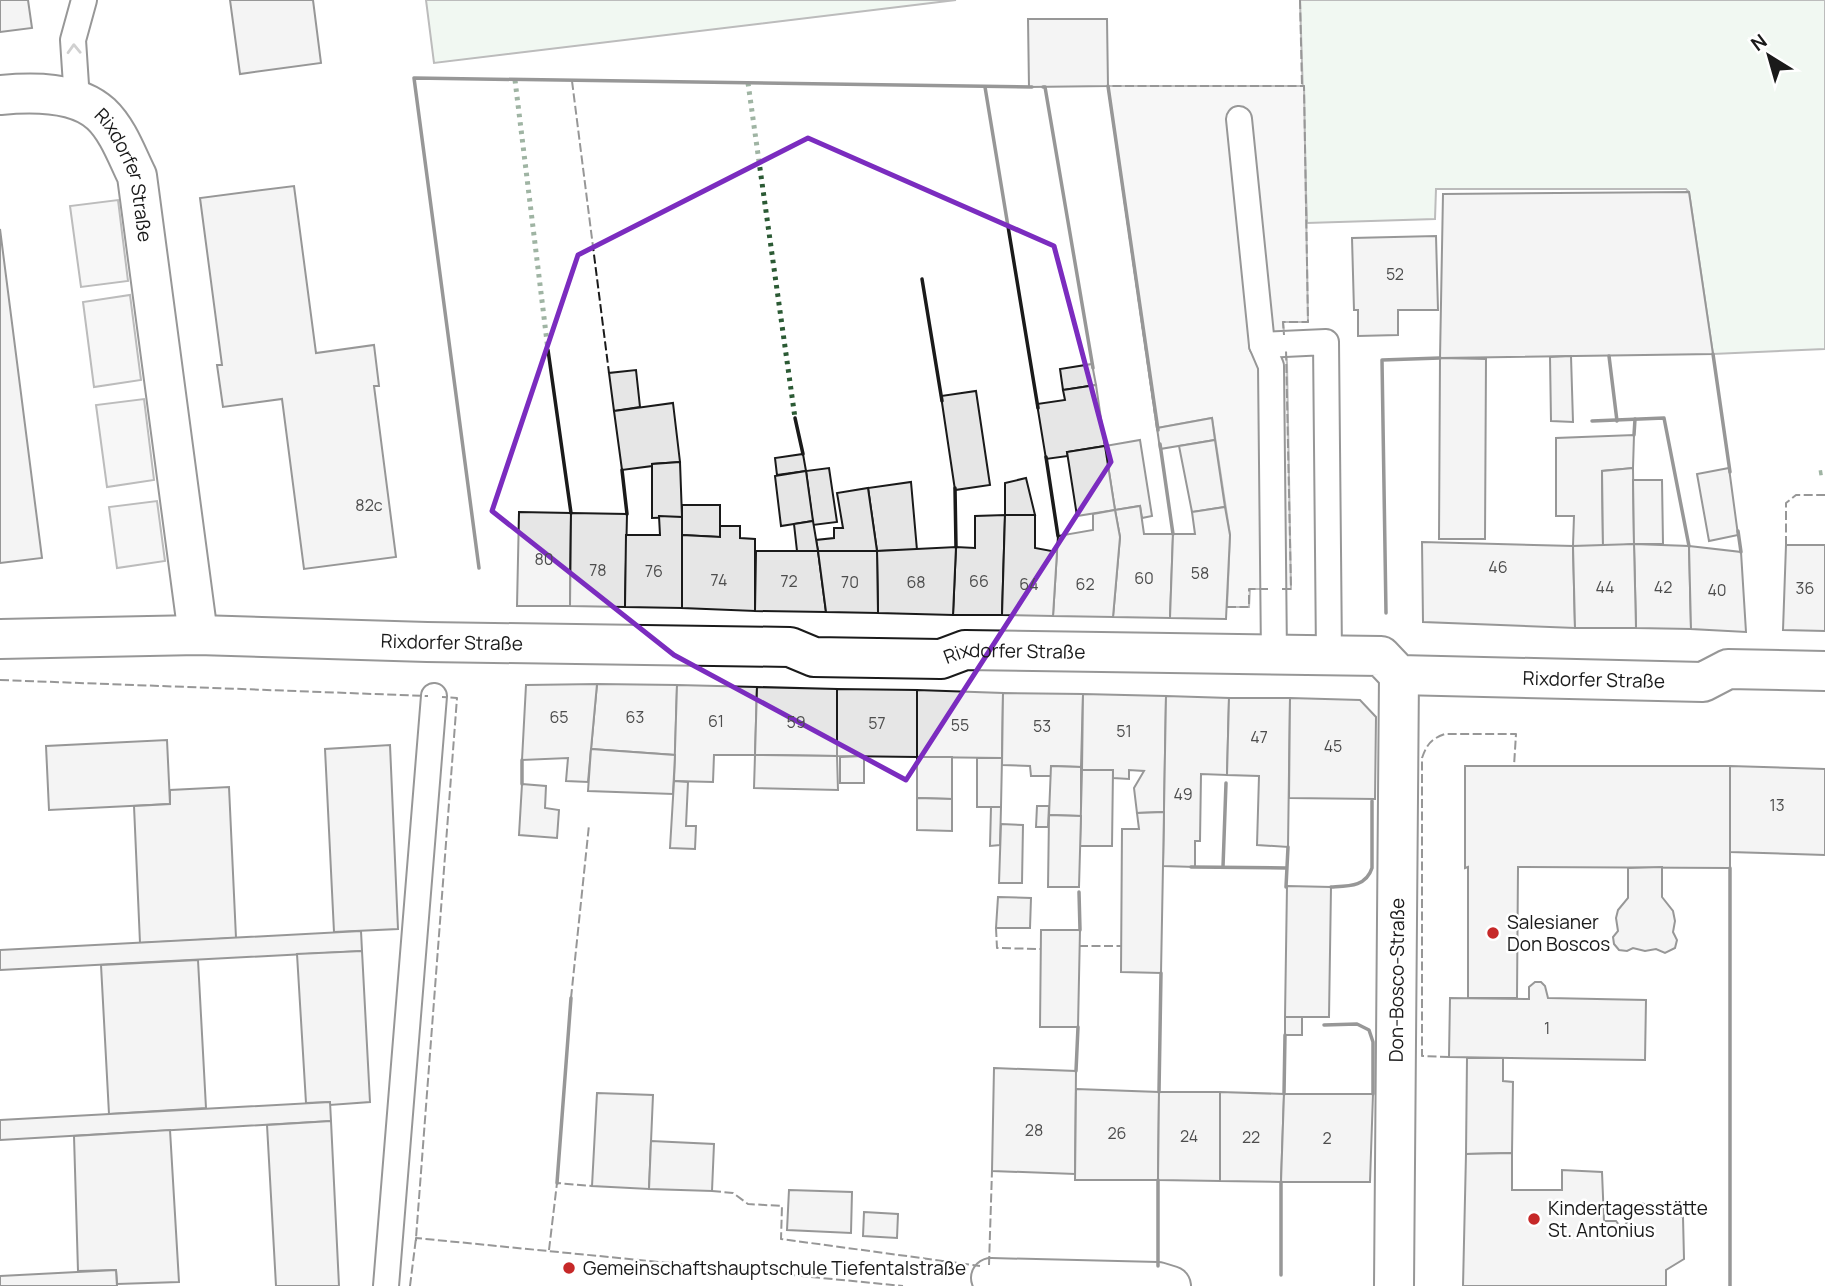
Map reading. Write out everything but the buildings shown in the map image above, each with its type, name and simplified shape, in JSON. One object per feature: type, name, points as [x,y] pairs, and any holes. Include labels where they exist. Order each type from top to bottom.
[{"type":"street","name":"Rixdorfer Straße","points":[[0,95],[57,95],[77,100],[100,113],[116,134],[137,176],[198,635]]},
{"type":"street","name":"Rixdorfer Straße","points":[[0,639],[198,635],[427,642],[790,647],[814,657],[827,658],[941,659],[965,650],[1381,656],[1399,675],[1703,682],[1728,669],[1825,671]]},
{"type":"street","name":"Don-Bosco-Straße","points":[[1394,1286],[1399,675]]},
{"type":"street","points":[[991,1278],[1158,1282],[1171,1286]]},
{"type":"lane","points":[[77,100],[72,40],[84,0]]},
{"type":"lane","points":[[1239,119],[1262,345],[1271,366],[1273,655]]},
{"type":"lane","points":[[1262,345],[1326,342],[1329,655]]},
{"type":"lane","points":[[386,1286],[434,696]]},
{"type":"highlighted area","points":[[808,138],[1054,246],[1111,462],[906,780],[674,655],[492,511],[578,255]]},
{"type":"green space","points":[[426,0],[956,0],[434,63]]},
{"type":"green space","points":[[1300,0],[1825,0],[1825,349],[1713,354],[1689,192],[1686,189],[1436,189],[1435,219],[1307,223]]},
{"type":"shaded area","points":[[1108,86],[1304,86],[1308,322],[1283,322],[1287,363],[1291,589],[1250,589],[1249,607],[1227,607],[1230,535],[1212,418],[1157,428]]},
{"type":"shaded area","points":[[118,200],[128,281],[81,287],[70,206]]},
{"type":"shaded area","points":[[130,295],[141,380],[94,387],[83,302]]},
{"type":"shaded area","points":[[144,399],[154,480],[107,487],[96,405]]},
{"type":"shaded area","points":[[157,501],[165,561],[117,568],[109,507]]},
{"type":"hedge","points":[[515,80],[548,350]]},
{"type":"hedge","points":[[748,83],[795,418]]},
{"type":"hedge","points":[[1819,473],[1825,472]]},
{"type":"fence","points":[[1300,0],[1302,86]]},
{"type":"fence","points":[[572,81],[609,373]]},
{"type":"fence","points":[[1157,428],[1108,86],[1304,86],[1308,322],[1283,322],[1284,335]]},
{"type":"fence","points":[[1282,589],[1291,589],[1286,349]]},
{"type":"fence","points":[[1786,545],[1786,503],[1796,495],[1825,495]]},
{"type":"fence","points":[[1227,607],[1249,607],[1249,589],[1268,589]]},
{"type":"fence","points":[[0,680],[428,696]]},
{"type":"fence","points":[[410,1286],[416,1238],[457,698],[442,697]]},
{"type":"fence","points":[[1449,1057],[1422,1056],[1422,758],[1430,743],[1445,734],[1516,734],[1514,766]]},
{"type":"fence","points":[[571,998],[589,825]]},
{"type":"fence","points":[[996,928],[997,948],[1041,949]]},
{"type":"fence","points":[[1079,946],[1121,946]]},
{"type":"fence","points":[[989,1265],[992,1171]]},
{"type":"fence","points":[[549,1250],[557,1183],[592,1186]]},
{"type":"fence","points":[[712,1191],[733,1193],[748,1204],[782,1206],[781,1239],[980,1266]]},
{"type":"fence","points":[[416,1241],[416,1238],[903,1286]]},
{"type":"wall","points":[[479,568],[414,78],[1032,87]]},
{"type":"wall","points":[[1108,86],[1158,430]]},
{"type":"wall","points":[[985,87],[1038,408]]},
{"type":"wall","points":[[1043,87],[1093,368]]},
{"type":"wall","points":[[922,279],[942,401]]},
{"type":"wall","points":[[548,350],[571,513]]},
{"type":"wall","points":[[1713,354],[1730,472]]},
{"type":"wall","points":[[1609,356],[1617,421]]},
{"type":"wall","points":[[1386,613],[1382,360],[1440,358]]},
{"type":"wall","points":[[795,418],[803,454]]},
{"type":"wall","points":[[1592,421],[1664,418],[1689,546]]},
{"type":"wall","points":[[1634,435],[1635,419]]},
{"type":"wall","points":[[1160,444],[1173,534]]},
{"type":"wall","points":[[1046,457],[1058,536]]},
{"type":"wall","points":[[622,470],[627,514]]},
{"type":"wall","points":[[955,488],[956,547]]},
{"type":"wall","points":[[1738,531],[1741,552]]},
{"type":"wall","points":[[522,760],[522,784]]},
{"type":"wall","points":[[1223,867],[1226,783]]},
{"type":"wall","points":[[1331,887],[1361,882],[1372,868],[1372,801]]},
{"type":"wall","points":[[1286,887],[1288,847]]},
{"type":"wall","points":[[1191,867],[1286,868]]},
{"type":"wall","points":[[1730,868],[1730,1286]]},
{"type":"wall","points":[[1079,892],[1080,930]]},
{"type":"wall","points":[[1159,1092],[1161,973]]},
{"type":"wall","points":[[557,1183],[571,998]]},
{"type":"wall","points":[[1324,1025],[1357,1024],[1369,1030],[1373,1042],[1373,1094]]},
{"type":"wall","points":[[1076,1071],[1078,1027]]},
{"type":"wall","points":[[1284,1094],[1285,1035]]},
{"type":"wall","points":[[1158,1180],[1158,1266]]},
{"type":"wall","points":[[1281,1182],[1281,1275]]},
{"type":"place","name":"Salesianer Don Boscos","points":[[1493,933]]},
{"type":"place","name":"Kindertagesstätte St. Antonius","points":[[1534,1219]]},
{"type":"place","name":"Gemeinschaftshauptschule Tiefentalstraße","points":[[569,1268]]}]
